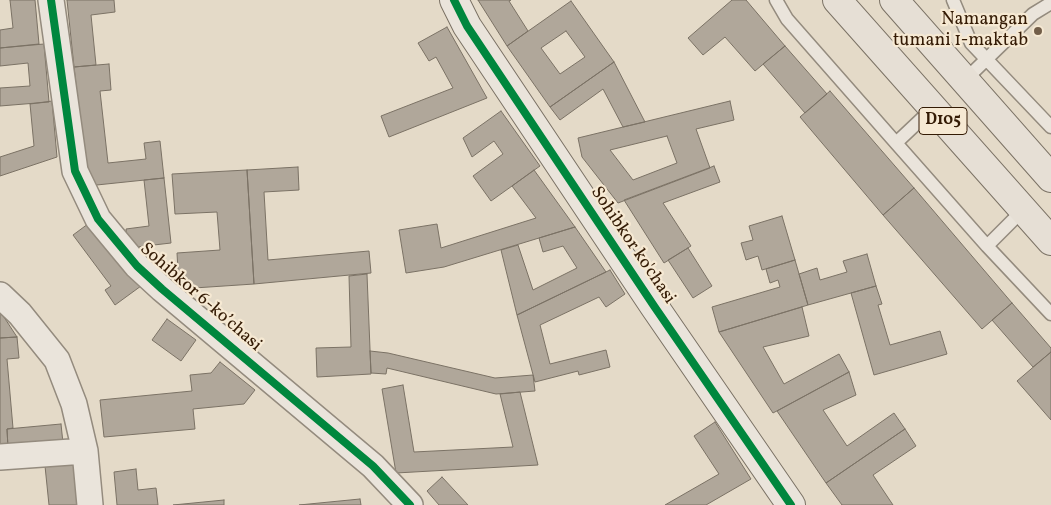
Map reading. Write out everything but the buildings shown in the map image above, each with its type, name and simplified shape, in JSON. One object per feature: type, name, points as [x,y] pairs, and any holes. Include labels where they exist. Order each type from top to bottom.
[{"type":"highway","name":"D105","points":[[837,0],[1051,241]]},
{"type":"highway","name":"D105","points":[[894,0],[1051,178]]},
{"type":"street","name":"Sohibkor 6-koʼchasi","points":[[51,0],[75,171],[98,219],[137,266],[162,289],[373,466],[410,505]]},
{"type":"street","name":"Sohibkor ko'chasi","points":[[454,0],[467,26],[654,306],[791,505]]},
{"type":"street","points":[[0,296],[20,314],[57,360],[74,404],[85,451],[90,505]]},
{"type":"street","points":[[0,457],[85,451]]},
{"type":"lane","points":[[776,0],[787,18],[896,143],[987,246],[1051,314]]},
{"type":"lane","points":[[953,0],[971,43],[1051,127]]},
{"type":"lane","points":[[965,80],[1033,14],[1051,3]]},
{"type":"lane","points":[[896,143],[932,109]]},
{"type":"lane","points":[[987,246],[1023,210]]},
{"type":"cycle path","points":[[51,0],[75,171],[98,219],[137,266],[162,289],[373,466],[410,505]]},
{"type":"cycle path","points":[[454,0],[467,26],[654,306],[791,505]]},
{"type":"place","name":"Namangan tumani 1-maktab","points":[[1038,31]]}]
